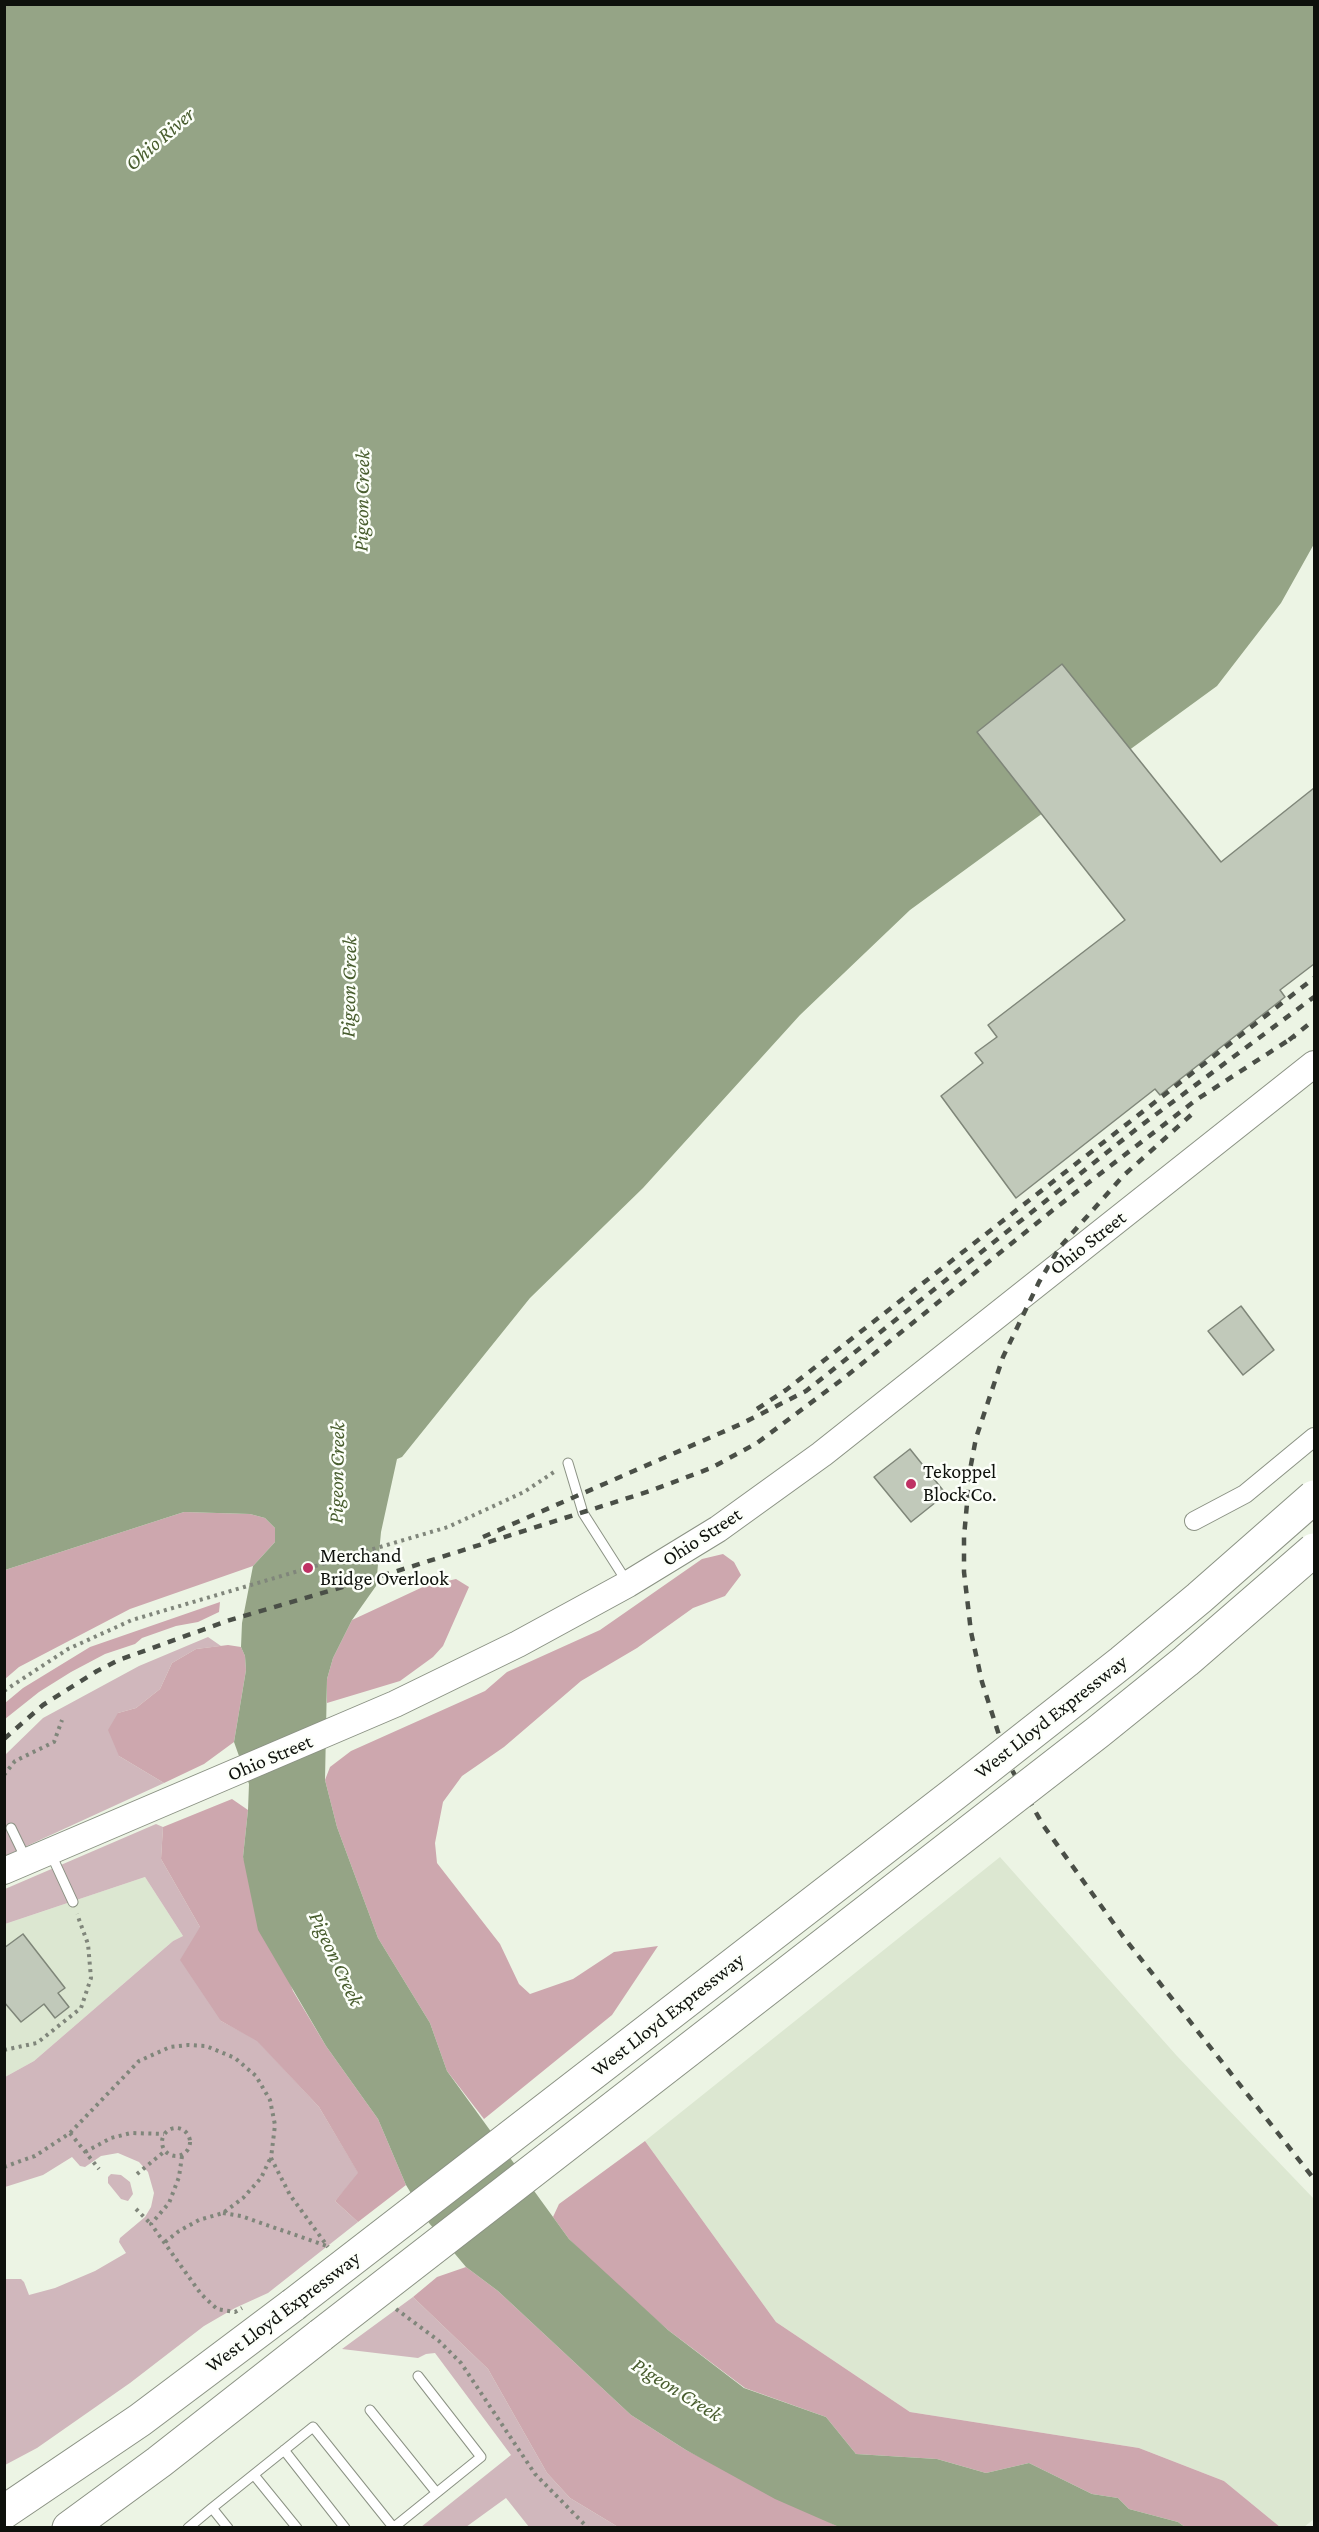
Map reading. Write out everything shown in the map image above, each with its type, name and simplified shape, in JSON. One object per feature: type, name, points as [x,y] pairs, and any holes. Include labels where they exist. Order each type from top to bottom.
[{"type":"highway","name":"West Lloyd Expressway","points":[[4,2512],[140,2421],[293,2305],[1113,1669],[1199,1598],[1314,1497]]},
{"type":"highway","name":"West Lloyd Expressway","points":[[69,2528],[159,2462],[1098,1732],[1186,1661],[1314,1551]]},
{"type":"highway","points":[[97,2528],[230,2406]]},
{"type":"highway","points":[[4,2486],[32,2475],[73,2467]]},
{"type":"street","name":"Ohio Street","points":[[27,1861],[395,1704],[518,1644],[628,1584],[718,1529],[822,1454],[1314,1064]]},
{"type":"street","points":[[1194,1521],[1245,1494],[1314,1437]]},
{"type":"lane","points":[[568,1463],[583,1514],[628,1584]]},
{"type":"lane","points":[[11,1828],[27,1861],[73,1902]]},
{"type":"lane","points":[[188,2528],[313,2427],[393,2527],[481,2457],[418,2376]]},
{"type":"lane","points":[[370,2410],[436,2492]]},
{"type":"lane","points":[[284,2451],[345,2528]]},
{"type":"lane","points":[[254,2475],[297,2528]]},
{"type":"lane","points":[[212,2508],[228,2528]]},
{"type":"path","points":[[4,1691],[36,1668],[97,1635],[132,1620],[448,1527],[524,1492],[568,1463]]},
{"type":"path","points":[[4,1774],[15,1761],[54,1742],[62,1720]]},
{"type":"path","points":[[4,2050],[37,2043],[81,2008],[91,1978],[88,1944],[73,1902]]},
{"type":"path","points":[[4,2167],[36,2156],[70,2133],[139,2061],[170,2047],[188,2045],[206,2046],[235,2058],[256,2076],[270,2100],[275,2126],[271,2158],[261,2178],[243,2198],[223,2213],[199,2220],[165,2242]]},
{"type":"path","points":[[85,2151],[111,2138],[131,2133],[164,2134],[177,2128],[186,2132],[190,2145],[182,2156],[179,2177],[169,2203],[151,2224]]},
{"type":"path","points":[[70,2133],[99,2169]]},
{"type":"path","points":[[164,2134],[162,2143],[165,2151],[173,2157],[182,2156]]},
{"type":"path","points":[[137,2174],[165,2151]]},
{"type":"path","points":[[271,2158],[290,2195],[327,2246],[335,2253]]},
{"type":"path","points":[[136,2209],[165,2242],[201,2294],[217,2309],[235,2312],[244,2307]]},
{"type":"path","points":[[223,2213],[242,2216],[327,2246]]},
{"type":"path","points":[[391,2305],[439,2341],[461,2363],[535,2474],[588,2528]]},
{"type":"shaded area","points":[[184,1512],[250,1514],[265,1518],[275,1528],[275,1542],[253,1566],[130,1609],[19,1667],[5,1679],[5,1570]]},
{"type":"shaded area","points":[[723,1554],[734,1562],[741,1575],[725,1596],[693,1608],[637,1648],[581,1681],[504,1747],[462,1776],[443,1802],[435,1843],[437,1863],[500,1944],[519,1984],[530,1994],[573,1979],[614,1952],[658,1946],[612,2015],[484,2119],[447,2071],[430,2023],[378,1938],[337,1827],[325,1780],[330,1767],[351,1751],[485,1691],[507,1672],[600,1630],[702,1559]]},
{"type":"shaded area","points":[[456,1579],[469,1587],[443,1646],[433,1657],[400,1681],[327,1703],[327,1679],[333,1658],[352,1620],[425,1586]]},
{"type":"shaded area","points":[[220,1602],[219,1612],[198,1622],[176,1626],[142,1638],[135,1644],[105,1654],[71,1672],[39,1692],[5,1719],[5,1703],[23,1688],[90,1647]]},
{"type":"shaded area","points":[[208,1637],[221,1646],[196,1649],[172,1663],[160,1689],[136,1708],[118,1713],[119,1756],[164,1783],[5,1856],[5,1755],[43,1718],[139,1666]]},
{"type":"shaded area","points":[[228,1645],[241,1647],[245,1656],[246,1670],[234,1742],[204,1764],[164,1783],[119,1756],[108,1730],[118,1713],[136,1708],[160,1689],[172,1663],[196,1649]]},
{"type":"shaded area","points":[[232,1799],[248,1810],[243,1857],[293,1991],[326,2046],[378,2119],[406,2185],[358,2222],[335,2201],[358,2173],[319,2107],[257,2041],[221,2021],[180,1960],[200,1927],[161,1859],[163,1827]]},
{"type":"shaded area","points":[[156,1824],[163,1827],[161,1859],[200,1927],[221,2021],[257,2040],[319,2107],[359,2174],[335,2201],[358,2222],[268,2293],[204,2326],[130,2383],[37,2448],[5,2465],[4,2279],[21,2279],[29,2295],[55,2288],[95,2271],[126,2253],[119,2242],[120,2238],[145,2217],[151,2207],[154,2193],[148,2172],[139,2162],[118,2153],[101,2156],[85,2167],[80,2166],[72,2157],[43,2175],[5,2187],[5,2077],[34,2061],[173,1941],[183,1936],[145,1877],[5,1924],[5,1889]]},
{"type":"shaded area","points":[[1000,1857],[1177,2056],[1314,2199],[1314,2519],[1304,2527],[1280,2527],[1224,2481],[1139,2448],[910,2412],[776,2322],[645,2141]]},
{"type":"shaded area","points":[[145,1877],[183,1936],[173,1941],[34,2061],[5,2077],[5,1924]]},
{"type":"shaded area","points":[[645,2141],[776,2322],[910,2412],[1139,2448],[1224,2481],[1280,2527],[1185,2527],[1178,2522],[1129,2509],[1118,2498],[1092,2494],[1029,2463],[986,2473],[937,2459],[856,2454],[826,2417],[745,2388],[668,2330],[604,2274],[569,2239],[553,2217],[559,2204]]},
{"type":"shaded area","points":[[111,2174],[121,2175],[130,2182],[133,2194],[128,2201],[121,2199],[108,2183],[108,2177]]},
{"type":"shaded area","points":[[466,2267],[498,2291],[631,2415],[686,2450],[839,2527],[618,2527],[570,2498],[547,2473],[488,2369],[413,2297],[437,2277]]},
{"type":"shaded area","points":[[413,2297],[488,2369],[547,2473],[570,2498],[618,2527],[529,2527],[506,2498],[466,2527],[421,2527],[511,2455],[435,2353],[418,2358],[342,2349]]},
{"type":"water","points":[[5,5],[1314,5],[1314,544],[1281,603],[1217,686],[910,910],[800,1015],[643,1188],[530,1298],[402,1457],[397,1459],[381,1532],[376,1586],[352,1620],[333,1658],[327,1679],[325,1780],[337,1827],[378,1938],[430,2023],[447,2071],[569,2239],[668,2330],[744,2388],[826,2417],[856,2454],[937,2459],[986,2473],[1029,2463],[1092,2494],[1118,2498],[1129,2509],[1178,2522],[1185,2527],[839,2527],[775,2499],[686,2450],[631,2415],[498,2291],[466,2267],[429,2223],[406,2185],[378,2119],[326,2046],[258,1930],[243,1857],[249,1784],[234,1742],[246,1670],[245,1656],[241,1647],[242,1623],[253,1566],[275,1542],[275,1528],[265,1518],[250,1514],[184,1512],[5,1570]]},
{"type":"building","points":[[1062,664],[1221,862],[1314,788],[1314,964],[1280,990],[1285,997],[1160,1095],[1155,1089],[1016,1198],[941,1096],[983,1063],[975,1053],[997,1037],[988,1025],[1125,920],[977,732]]},
{"type":"building","points":[[1241,1306],[1274,1350],[1243,1375],[1208,1331]]},
{"type":"building","points":[[910,1449],[946,1494],[911,1522],[874,1477]]},
{"type":"building","points":[[23,1934],[65,1988],[58,1993],[69,2007],[55,2018],[44,2004],[21,2022],[4,2002],[4,1948]]},
{"type":"railway","points":[[757,1409],[786,1390],[1314,978]]},
{"type":"railway","points":[[483,1537],[741,1424],[806,1391],[1139,1127],[1314,997]]},
{"type":"railway","points":[[1289,1040],[1314,1020]]},
{"type":"railway","points":[[4,1739],[43,1705],[119,1660],[227,1621],[394,1572],[650,1491],[711,1468],[757,1443],[844,1378],[1053,1210],[1196,1100],[1295,1036]]},
{"type":"railway","points":[[1191,1115],[1123,1176],[1060,1247],[1039,1282],[1003,1357],[976,1438],[970,1470],[964,1537],[964,1572],[971,1632],[982,1682],[1008,1763],[1043,1825],[1122,1935],[1314,2179]]},
{"type":"place","name":"Tekoppel Block Co.","points":[[911,1484]]},
{"type":"place","name":"Merchand Bridge Overlook","points":[[308,1568]]},
{"type":"water label","name":"Ohio River","points":[[160,139]]},
{"type":"water label","name":"Pigeon Creek","points":[[362,501]]},
{"type":"water label","name":"Pigeon Creek","points":[[349,987]]},
{"type":"water label","name":"Pigeon Creek","points":[[337,1473]]},
{"type":"water label","name":"Pigeon Creek","points":[[336,1959]]},
{"type":"water label","name":"Pigeon Creek","points":[[677,2390]]}]
